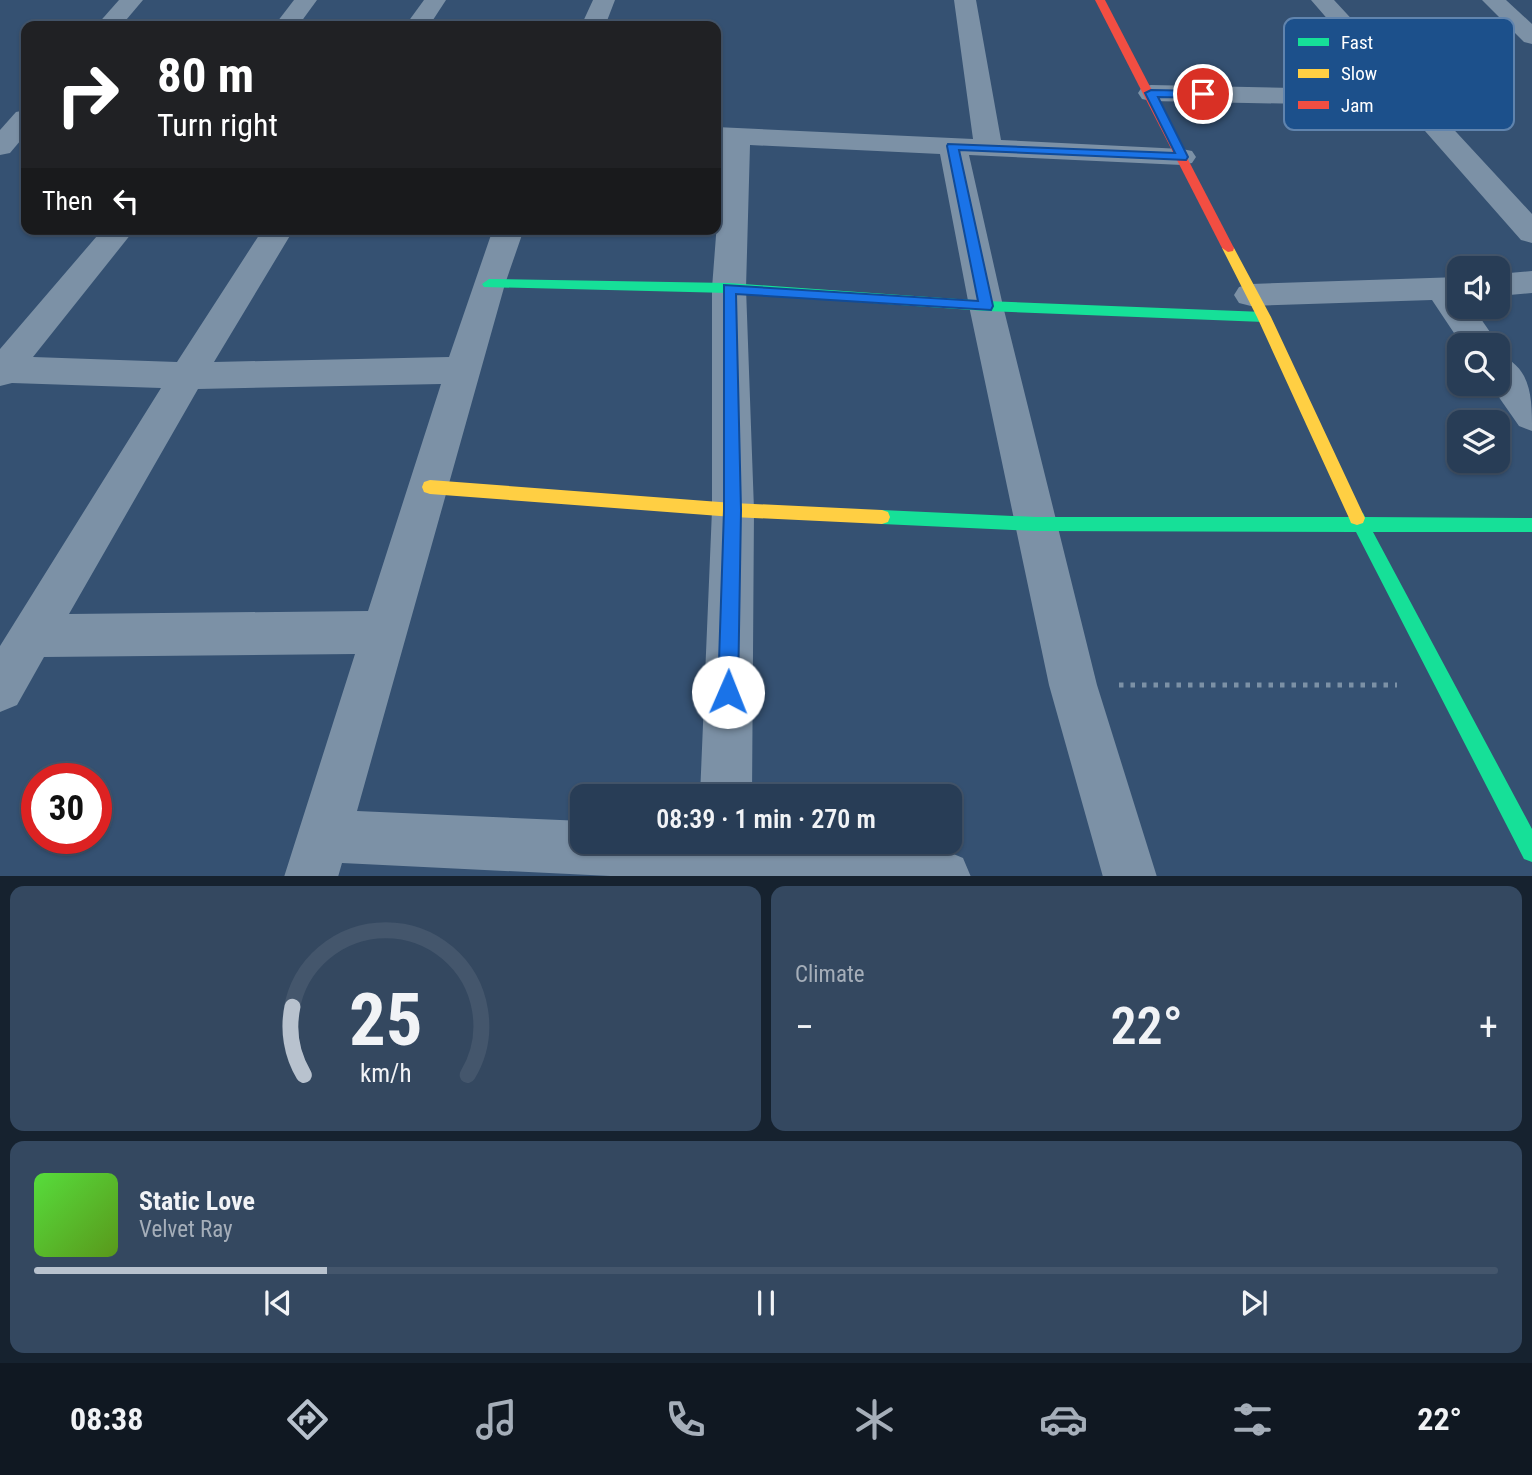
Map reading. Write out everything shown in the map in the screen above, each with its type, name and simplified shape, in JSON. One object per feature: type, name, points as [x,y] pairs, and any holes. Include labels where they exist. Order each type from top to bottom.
[{"type":"street","points":[[113,21],[132,0]]},
{"type":"street","points":[[290,21],[306,0]]},
{"type":"street","points":[[420,21],[435,0]]},
{"type":"street","points":[[595,21],[604,0]]},
{"type":"street","points":[[965,0],[970,147],[986,306],[1073,684],[1130,876]]},
{"type":"street","points":[[1100,0],[1151,93],[1258,306],[1359,523],[1442,685],[1532,851]]},
{"type":"street","points":[[1322,0],[1338,18]]},
{"type":"street","points":[[1493,0],[1512,18]]},
{"type":"street","points":[[1514,20],[1532,37]]},
{"type":"street","points":[[1151,93],[1284,96]]},
{"type":"street","points":[[0,147],[21,124]]},
{"type":"street","points":[[1440,130],[1532,233]]},
{"type":"street","points":[[726,784],[733,510],[727,135],[1182,157]]},
{"type":"street","points":[[1,371],[115,235]]},
{"type":"street","points":[[0,689],[187,376],[275,235]]},
{"type":"street","points":[[507,235],[489,284],[430,487],[383,632],[318,856],[724,857],[933,876]]},
{"type":"street","points":[[1510,284],[1532,282]]},
{"type":"street","points":[[489,284],[729,288],[986,306],[1258,306],[1447,289]]},
{"type":"street","points":[[1,371],[187,376],[463,370]]},
{"type":"street","points":[[1510,385],[1532,415]]},
{"type":"street","points":[[430,487],[733,510],[1036,524],[1532,525]]},
{"type":"street","points":[[32,636],[383,632]]},
{"type":"path","points":[[1073,684],[1442,685]]},
{"type":"traffic: fast","points":[[489,284],[729,288],[986,306],[1264,317]]},
{"type":"traffic: fast","points":[[882,517],[1036,524],[1532,525]]},
{"type":"traffic: fast","points":[[1357,518],[1532,851]]},
{"type":"traffic: slow","points":[[1228,248],[1264,317],[1357,518]]},
{"type":"traffic: slow","points":[[430,487],[733,510],[882,517]]},
{"type":"traffic: jam","points":[[1100,0],[1228,248]]},
{"type":"route","points":[[728,692],[733,510],[729,288],[986,306],[953,146],[1182,157],[1151,93],[1203,94]]}]
